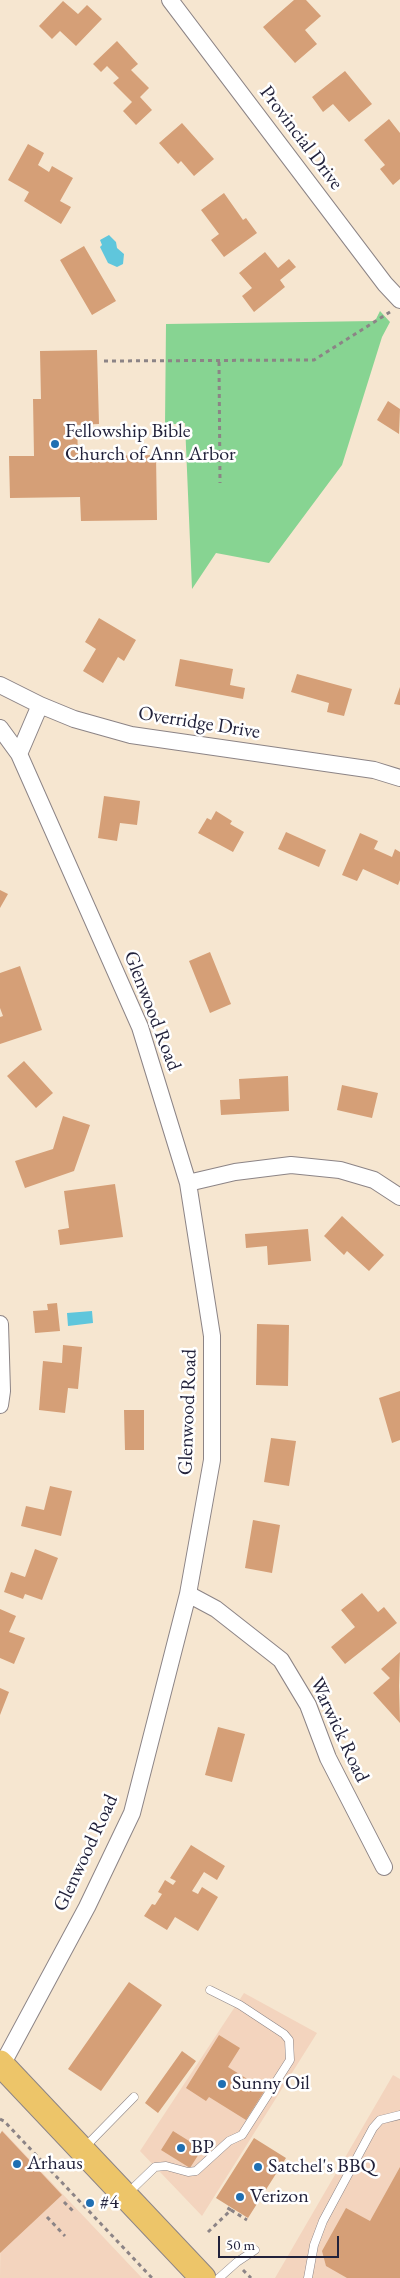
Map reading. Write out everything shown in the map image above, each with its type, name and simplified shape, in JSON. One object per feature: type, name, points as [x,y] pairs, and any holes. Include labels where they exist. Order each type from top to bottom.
[{"type":"main road","points":[[1,2064],[203,2278]]},
{"type":"street","name":"Provincial Drive","points":[[170,0],[385,284],[396,306]]},
{"type":"street","name":"Overridge Drive","points":[[0,684],[40,705],[74,719],[131,735],[374,770],[400,778]]},
{"type":"street","points":[[19,754],[40,705]]},
{"type":"street","name":"Glenwood Road","points":[[0,728],[19,754],[140,1028],[188,1183],[212,1336],[212,1460],[188,1594],[132,1813],[87,1907],[1,2064]]},
{"type":"street","points":[[188,1183],[235,1172],[290,1165],[340,1170],[374,1180],[400,1197]]},
{"type":"street","points":[[0,1324],[2,1391],[0,1405]]},
{"type":"street","name":"Warwick Road","points":[[188,1594],[216,1609],[281,1660],[308,1705],[328,1758],[384,1867]]},
{"type":"lane","points":[[125,2196],[156,2167],[166,2166],[188,2172],[196,2171],[229,2141],[242,2135],[290,2060],[289,2040],[284,2034],[240,2005],[210,1990]]},
{"type":"lane","points":[[82,2150],[134,2097]]},
{"type":"lane","points":[[308,2278],[314,2244],[323,2221],[373,2128],[380,2120],[400,2115]]},
{"type":"lane","points":[[219,2278],[236,2262],[255,2250]]},
{"type":"path","points":[[104,361],[219,362],[314,360],[396,306]]},
{"type":"path","points":[[219,362],[220,483]]},
{"type":"path","points":[[0,2119],[4,2121],[152,2278]]},
{"type":"path","points":[[64,2202],[74,2212]]},
{"type":"path","points":[[226,2207],[247,2220]]},
{"type":"path","points":[[208,2232],[231,2209]]},
{"type":"path","points":[[47,2217],[65,2236]]},
{"type":"path","points":[[243,2270],[251,2278]]},
{"type":"shaded area","points":[[244,1993],[317,2033],[202,2216],[140,2151]]},
{"type":"shaded area","points":[[393,2075],[400,2079],[400,2278],[275,2278]]},
{"type":"shaded area","points":[[2,2130],[142,2278],[0,2278]]},
{"type":"green space","points":[[380,311],[390,322],[382,337],[342,465],[269,563],[216,553],[192,589],[185,423],[165,425],[166,324],[375,321]]},
{"type":"water","points":[[109,235],[116,242],[117,248],[124,254],[123,264],[117,267],[108,263],[100,247],[102,245],[100,240]]},
{"type":"water","points":[[92,1311],[93,1323],[68,1326],[67,1313]]},
{"type":"building","points":[[294,0],[306,0],[321,16],[305,30],[317,44],[295,63],[263,27]]},
{"type":"building","points":[[63,1],[78,14],[87,5],[102,19],[76,46],[60,31],[52,39],[39,26]]},
{"type":"building","points":[[117,41],[138,64],[131,70],[149,88],[140,97],[152,110],[136,125],[123,111],[132,102],[113,83],[119,78],[107,66],[101,72],[93,64]]},
{"type":"building","points":[[345,71],[372,104],[349,122],[333,104],[323,112],[312,97]]},
{"type":"building","points":[[389,119],[400,133],[400,179],[393,185],[380,169],[385,165],[364,140]]},
{"type":"building","points":[[182,123],[214,159],[194,176],[181,161],[178,164],[159,143]]},
{"type":"building","points":[[28,144],[44,153],[38,165],[49,172],[52,166],[73,178],[60,201],[71,207],[61,224],[24,201],[29,192],[8,180]]},
{"type":"building","points":[[224,193],[243,220],[246,218],[257,233],[224,257],[211,240],[219,234],[201,210]]},
{"type":"building","points":[[84,246],[116,301],[92,315],[60,260]]},
{"type":"building","points":[[265,252],[278,268],[289,259],[296,267],[280,280],[285,287],[254,312],[242,296],[252,288],[239,273]]},
{"type":"building","name":"Fellowship Bible Church of Ann Arbor","points":[[97,350],[99,424],[77,425],[78,456],[156,455],[157,520],[81,521],[80,497],[10,498],[9,456],[34,456],[33,399],[41,399],[40,351]]},
{"type":"building","points":[[388,401],[400,409],[399,434],[377,420]]},
{"type":"building","points":[[99,618],[136,640],[124,661],[118,657],[103,683],[83,671],[96,649],[85,642]]},
{"type":"building","points":[[180,659],[233,669],[230,685],[245,688],[243,699],[175,686]]},
{"type":"building","points":[[297,674],[352,689],[344,716],[327,712],[329,703],[291,692]]},
{"type":"building","points":[[400,687],[400,705],[394,704]]},
{"type":"building","points":[[104,796],[140,801],[137,825],[120,823],[117,841],[98,838]]},
{"type":"building","points":[[216,811],[232,821],[230,824],[244,832],[233,852],[198,833],[207,818],[211,820]]},
{"type":"building","points":[[286,832],[326,850],[319,867],[278,849]]},
{"type":"building","points":[[360,833],[378,841],[374,849],[392,857],[395,849],[400,852],[400,880],[398,885],[363,869],[357,881],[342,875]]},
{"type":"building","points":[[0,890],[8,894],[0,908]]},
{"type":"building","points":[[210,952],[231,1004],[210,1013],[189,961]]},
{"type":"building","points":[[20,966],[42,1030],[0,1044],[0,1017],[3,1016],[0,1008],[0,973]]},
{"type":"building","points":[[24,1061],[53,1093],[36,1108],[7,1076]]},
{"type":"building","points":[[288,1076],[289,1111],[221,1115],[220,1100],[240,1099],[239,1079]]},
{"type":"building","points":[[342,1085],[378,1093],[372,1118],[337,1110]]},
{"type":"building","points":[[63,1116],[90,1125],[74,1171],[25,1188],[15,1161],[53,1149]]},
{"type":"building","points":[[115,1184],[123,1237],[60,1245],[58,1230],[69,1228],[64,1191]]},
{"type":"building","points":[[342,1216],[384,1255],[369,1271],[347,1251],[344,1255],[324,1236]]},
{"type":"building","points":[[308,1229],[311,1261],[268,1265],[267,1246],[246,1248],[245,1234]]},
{"type":"building","points":[[57,1303],[60,1331],[35,1333],[33,1311],[48,1310],[47,1304]]},
{"type":"building","points":[[257,1324],[289,1325],[288,1386],[256,1385]]},
{"type":"building","points":[[63,1345],[82,1347],[78,1389],[68,1388],[65,1413],[39,1410],[43,1361],[62,1363]]},
{"type":"building","points":[[400,1391],[400,1440],[392,1443],[379,1398]]},
{"type":"building","points":[[124,1410],[144,1410],[144,1450],[125,1450]]},
{"type":"building","points":[[271,1438],[296,1441],[289,1486],[264,1482]]},
{"type":"building","points":[[50,1486],[72,1491],[61,1536],[21,1526],[26,1506],[44,1510]]},
{"type":"building","points":[[253,1520],[280,1525],[272,1573],[245,1568]]},
{"type":"building","points":[[35,1549],[58,1558],[42,1600],[25,1594],[23,1599],[4,1592],[11,1572],[25,1577]]},
{"type":"building","points":[[362,1593],[378,1612],[384,1607],[397,1623],[345,1664],[331,1647],[355,1627],[341,1610]]},
{"type":"building","points":[[0,1609],[16,1616],[9,1632],[25,1638],[14,1664],[0,1658]]},
{"type":"building","points":[[400,1652],[400,1723],[373,1693],[390,1678],[381,1669]]},
{"type":"building","points":[[0,1688],[9,1692],[0,1715]]},
{"type":"building","points":[[218,1727],[245,1734],[232,1782],[205,1775]]},
{"type":"building","points":[[191,1845],[225,1866],[217,1880],[204,1872],[192,1891],[198,1894],[202,1887],[218,1897],[198,1931],[175,1917],[167,1930],[144,1916],[152,1904],[155,1905],[162,1894],[158,1892],[165,1880],[173,1885],[176,1881],[170,1878]]},
{"type":"building","points":[[129,1982],[162,2005],[101,2091],[68,2069]]},
{"type":"building","points":[[219,2035],[240,2048],[228,2067],[265,2090],[246,2120],[209,2097],[206,2101],[186,2088]]},
{"type":"building","points":[[182,2051],[196,2061],[158,2113],[145,2103]]},
{"type":"building","name":"Arhaus","points":[[2,2131],[62,2195],[0,2253],[0,2134]]},
{"type":"building","points":[[173,2131],[202,2149],[190,2168],[161,2150]]},
{"type":"building","points":[[254,2138],[286,2158],[248,2218],[216,2198]]},
{"type":"building","points":[[400,2167],[400,2278],[347,2278],[326,2266],[322,2251],[346,2208],[370,2221]]},
{"type":"place","name":"Fellowship Bible Church of Ann Arbor","points":[[55,444]]},
{"type":"place","name":"Sunny Oil","points":[[222,2084]]},
{"type":"place","name":"BP","points":[[181,2148]]},
{"type":"place","name":"Arhaus","points":[[17,2164]]},
{"type":"place","name":"Satchel's BBQ","points":[[258,2167]]},
{"type":"place","name":"Verizon","points":[[240,2197]]},
{"type":"place","name":"#4","points":[[90,2203]]}]
